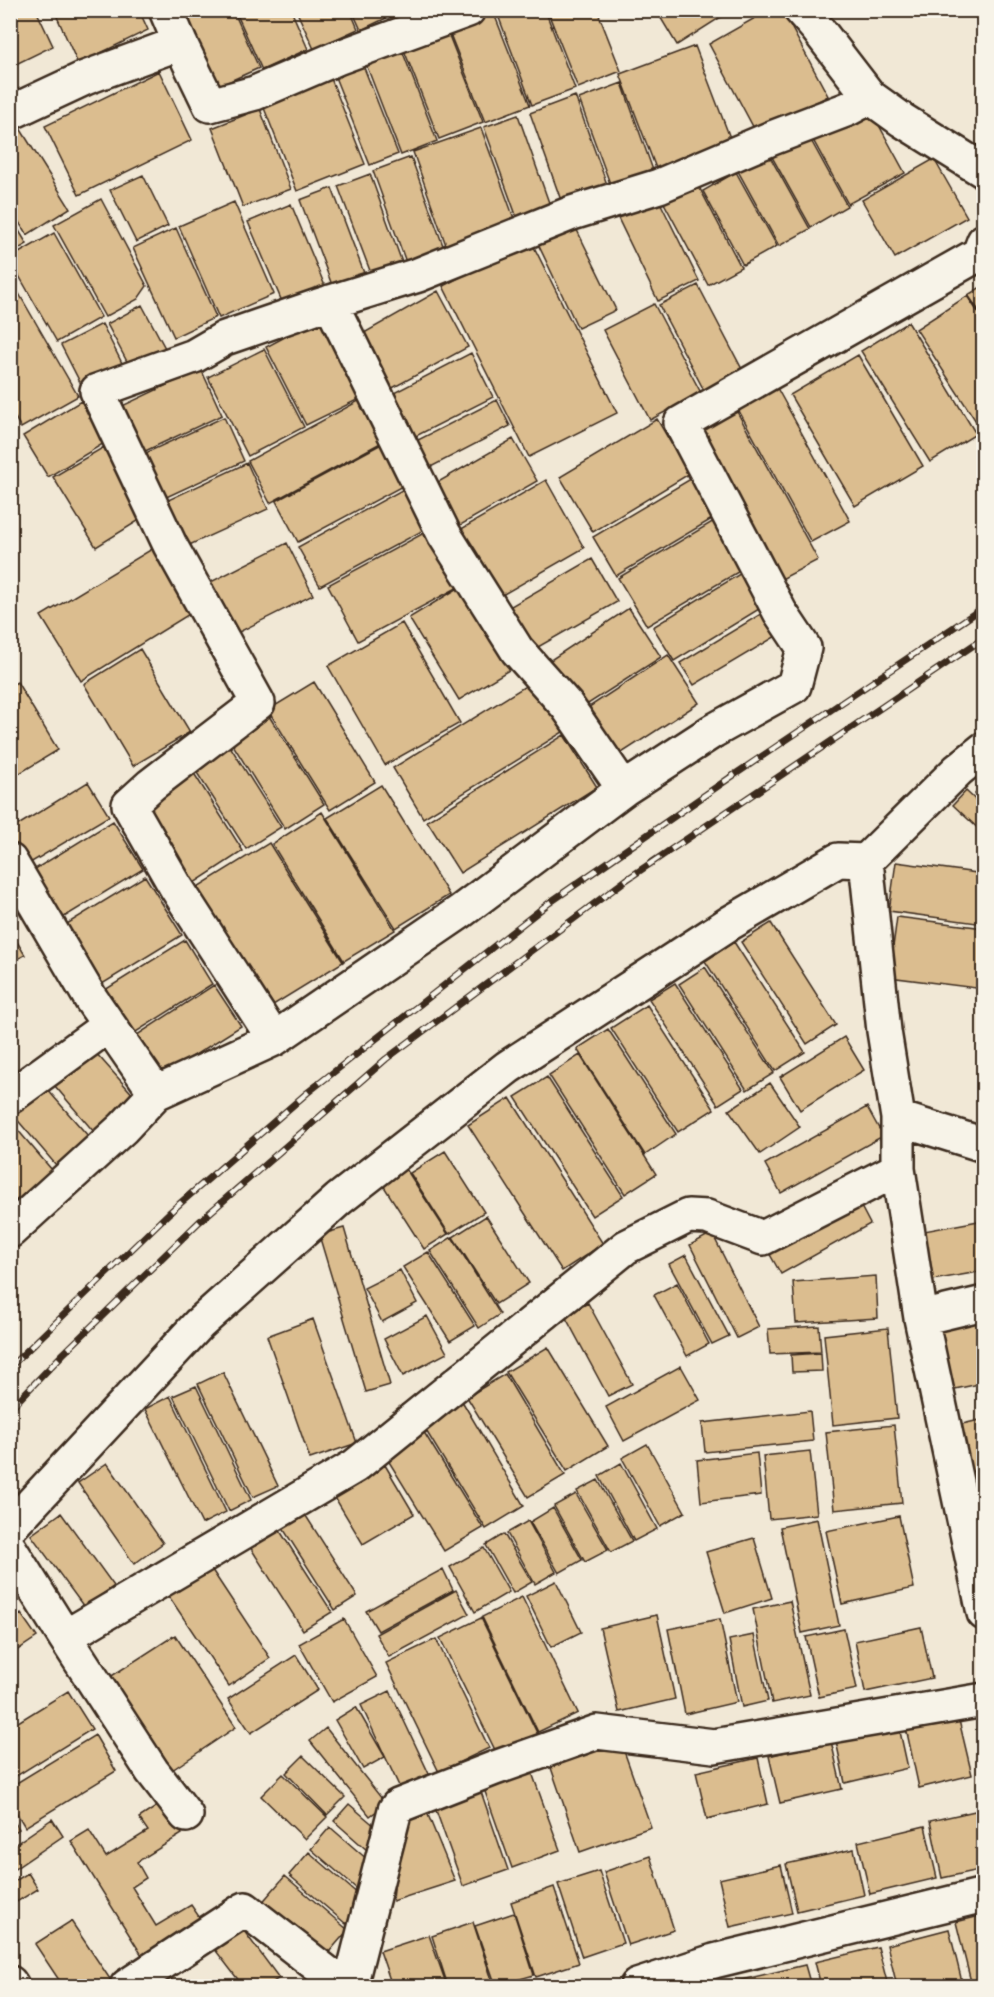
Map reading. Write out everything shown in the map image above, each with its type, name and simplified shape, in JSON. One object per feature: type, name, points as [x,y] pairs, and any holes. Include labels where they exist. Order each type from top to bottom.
[{"type":"street","points":[[166,10],[210,105],[255,93],[337,58],[468,10]]},
{"type":"street","points":[[801,10],[870,97],[902,120],[984,171]]},
{"type":"street","points":[[10,112],[85,78],[180,43]]},
{"type":"street","points":[[274,1039],[176,887],[129,805],[151,785],[258,703],[170,545],[97,391],[194,356],[225,338],[418,275],[572,213],[659,186],[772,138],[848,109],[870,97]]},
{"type":"street","points":[[10,1231],[123,1128],[156,1093],[274,1039],[460,912],[624,789],[713,731],[794,686],[804,648],[780,612],[681,423],[979,254],[984,241]]},
{"type":"street","points":[[330,302],[444,534],[517,650],[567,706],[624,789]]},
{"type":"street","points":[[10,1527],[199,1324],[339,1199],[508,1067],[740,917],[838,860],[866,861],[958,770],[984,749]]},
{"type":"street","points":[[10,861],[91,999],[156,1093]]},
{"type":"street","points":[[866,861],[884,1031],[898,1118],[898,1168],[921,1318],[984,1612]]},
{"type":"street","points":[[11,1095],[109,1025]]},
{"type":"street","points":[[898,1118],[984,1145]]},
{"type":"street","points":[[65,1637],[355,1466],[626,1247],[688,1216],[707,1217],[763,1238],[898,1168]]},
{"type":"street","points":[[921,1318],[984,1303]]},
{"type":"street","points":[[10,1548],[152,1771],[186,1815]]},
{"type":"street","points":[[350,1986],[395,1810],[398,1806],[495,1768],[597,1732],[714,1746],[984,1700]]},
{"type":"street","points":[[638,1986],[714,1960],[984,1895]]},
{"type":"street","points":[[127,1986],[245,1909],[344,1986]]},
{"type":"building","points":[[10,10],[36,10],[53,46],[14,65],[10,57]]},
{"type":"building","points":[[54,10],[139,10],[148,30],[78,64]]},
{"type":"building","points":[[174,10],[233,10],[259,68],[210,90]]},
{"type":"building","points":[[235,10],[291,10],[308,49],[262,70]]},
{"type":"building","points":[[296,10],[350,10],[358,29],[314,49]]},
{"type":"building","points":[[352,10],[403,10],[361,30]]},
{"type":"building","points":[[496,10],[545,10],[575,89],[532,105]]},
{"type":"building","points":[[547,10],[597,10],[621,71],[578,88]]},
{"type":"building","points":[[656,10],[732,10],[677,45]]},
{"type":"building","points":[[769,10],[782,10],[828,96],[757,134],[709,44]]},
{"type":"building","points":[[493,11],[530,105],[485,122],[448,29]]},
{"type":"building","points":[[446,28],[483,122],[439,139],[402,45]]},
{"type":"building","points":[[400,45],[437,141],[401,155],[364,59]]},
{"type":"building","points":[[695,46],[732,143],[657,171],[620,74]]},
{"type":"building","points":[[361,60],[398,154],[370,165],[333,72]]},
{"type":"building","points":[[159,71],[192,140],[79,195],[45,126]]},
{"type":"building","points":[[330,76],[365,164],[297,191],[262,103]]},
{"type":"building","points":[[622,83],[654,173],[612,189],[579,99]]},
{"type":"building","points":[[575,96],[609,190],[563,206],[530,113]]},
{"type":"building","points":[[869,107],[905,173],[848,204],[812,138]]},
{"type":"building","points":[[260,109],[291,189],[243,207],[212,128]]},
{"type":"building","points":[[518,115],[553,214],[520,226],[484,127]]},
{"type":"building","points":[[13,117],[70,208],[27,235],[10,208],[10,119]]},
{"type":"building","points":[[481,128],[515,221],[446,245],[413,152]]},
{"type":"building","points":[[808,135],[847,206],[811,227],[771,155]]},
{"type":"building","points":[[769,155],[810,229],[779,246],[738,171]]},
{"type":"building","points":[[411,157],[445,251],[407,265],[373,171]]},
{"type":"building","points":[[934,159],[967,217],[895,258],[862,200]]},
{"type":"building","points":[[736,172],[777,246],[743,265],[703,191]]},
{"type":"building","points":[[370,174],[403,265],[372,276],[338,186]]},
{"type":"building","points":[[143,175],[168,226],[136,242],[110,190]]},
{"type":"building","points":[[698,185],[741,267],[708,285],[664,203]]},
{"type":"building","points":[[332,188],[364,273],[332,285],[300,200]]},
{"type":"building","points":[[656,194],[699,281],[658,301],[616,214]]},
{"type":"building","points":[[101,199],[147,286],[138,299],[105,317],[54,225]]},
{"type":"building","points":[[234,202],[274,294],[219,318],[179,226]]},
{"type":"building","points":[[291,204],[325,286],[283,304],[248,222]]},
{"type":"building","points":[[10,216],[27,244],[10,254]]},
{"type":"building","points":[[575,226],[616,310],[578,328],[538,244]]},
{"type":"building","points":[[176,228],[216,317],[174,337],[133,248]]},
{"type":"building","points":[[54,233],[101,317],[57,342],[10,260]]},
{"type":"building","points":[[531,241],[617,413],[529,457],[443,286]]},
{"type":"building","points":[[10,278],[78,396],[21,428],[10,409]]},
{"type":"building","points":[[698,285],[745,375],[706,394],[659,305]]},
{"type":"building","points":[[984,285],[984,318],[968,295]]},
{"type":"building","points":[[438,291],[468,347],[387,391],[357,337]]},
{"type":"building","points":[[967,296],[984,321],[984,427],[981,429],[916,329]]},
{"type":"building","points":[[654,304],[701,393],[650,420],[603,330]]},
{"type":"building","points":[[142,305],[166,350],[131,369],[107,324]]},
{"type":"building","points":[[319,319],[359,399],[306,425],[266,347]]},
{"type":"building","points":[[908,322],[976,434],[930,462],[861,351]]},
{"type":"building","points":[[102,324],[126,371],[85,392],[61,345]]},
{"type":"building","points":[[264,349],[304,427],[248,456],[208,377]]},
{"type":"building","points":[[471,353],[493,397],[412,438],[390,395]]},
{"type":"building","points":[[858,355],[923,466],[855,506],[790,395]]},
{"type":"building","points":[[201,369],[222,415],[141,453],[120,407]]},
{"type":"building","points":[[777,388],[850,521],[811,542],[738,409]]},
{"type":"building","points":[[364,398],[386,440],[270,503],[248,461]]},
{"type":"building","points":[[497,400],[510,426],[423,471],[410,444]]},
{"type":"building","points":[[81,401],[106,442],[48,477],[23,436]]},
{"type":"building","points":[[735,408],[818,560],[772,584],[689,433]]},
{"type":"building","points":[[224,417],[244,461],[160,500],[139,456]]},
{"type":"building","points":[[657,419],[689,474],[593,532],[560,477]]},
{"type":"building","points":[[513,439],[537,481],[457,527],[433,485]]},
{"type":"building","points":[[387,441],[410,482],[298,542],[276,501]]},
{"type":"building","points":[[104,447],[146,516],[96,547],[53,477]]},
{"type":"building","points":[[247,463],[268,509],[185,547],[164,502]]},
{"type":"building","points":[[694,477],[717,516],[616,576],[593,537]]},
{"type":"building","points":[[546,480],[584,548],[490,602],[451,535]]},
{"type":"building","points":[[411,485],[433,525],[320,586],[298,547]]},
{"type":"building","points":[[714,521],[743,569],[647,626],[618,578]]},
{"type":"building","points":[[435,527],[466,583],[358,641],[328,585]]},
{"type":"building","points":[[287,543],[313,595],[231,636],[205,585]]},
{"type":"building","points":[[157,546],[196,610],[81,681],[41,616]]},
{"type":"building","points":[[592,559],[617,602],[524,655],[499,613]]},
{"type":"building","points":[[743,572],[764,606],[674,661],[653,627]]},
{"type":"building","points":[[465,584],[514,667],[459,700],[409,618]]},
{"type":"building","points":[[629,608],[661,657],[574,713],[543,665]]},
{"type":"building","points":[[764,612],[778,635],[694,685],[680,663]]},
{"type":"building","points":[[402,623],[460,723],[385,765],[328,666]]},
{"type":"building","points":[[140,649],[190,732],[133,766],[84,684]]},
{"type":"building","points":[[668,655],[699,703],[611,760],[580,713]]},
{"type":"building","points":[[17,682],[58,750],[10,779],[10,686]]},
{"type":"building","points":[[314,682],[375,782],[330,810],[268,710]]},
{"type":"building","points":[[532,682],[563,732],[423,818],[393,768]]},
{"type":"building","points":[[269,716],[324,804],[285,829],[230,740]]},
{"type":"building","points":[[564,735],[597,787],[460,873],[427,821]]},
{"type":"building","points":[[228,743],[281,827],[246,849],[192,765]]},
{"type":"building","points":[[190,767],[243,851],[188,887],[134,802]]},
{"type":"building","points":[[88,782],[109,816],[20,869],[10,853],[10,830]]},
{"type":"building","points":[[984,784],[984,802],[975,793]]},
{"type":"building","points":[[381,785],[449,895],[396,928],[327,818]]},
{"type":"building","points":[[966,791],[984,808],[984,834],[953,805]]},
{"type":"building","points":[[322,812],[395,930],[344,961],[272,844]]},
{"type":"building","points":[[113,821],[143,869],[56,922],[27,874]]},
{"type":"building","points":[[269,843],[343,962],[265,1010],[191,891]]},
{"type":"building","points":[[896,862],[984,874],[984,924],[889,911]]},
{"type":"building","points":[[145,876],[182,935],[94,989],[57,930]]},
{"type":"building","points":[[10,887],[23,906],[10,914]]},
{"type":"building","points":[[897,917],[984,928],[984,989],[889,977]]},
{"type":"building","points":[[771,923],[836,1025],[807,1044],[741,942]]},
{"type":"building","points":[[10,930],[25,955],[10,963]]},
{"type":"building","points":[[185,940],[212,984],[128,1037],[100,993]]},
{"type":"building","points":[[734,942],[805,1052],[775,1071],[705,961]]},
{"type":"building","points":[[705,967],[774,1073],[747,1090],[679,984]]},
{"type":"building","points":[[675,983],[743,1089],[718,1105],[649,999]]},
{"type":"building","points":[[214,985],[241,1026],[157,1079],[131,1039]]},
{"type":"building","points":[[647,1005],[714,1109],[678,1132],[611,1028]]},
{"type":"building","points":[[608,1029],[676,1134],[645,1155],[577,1049]]},
{"type":"building","points":[[844,1037],[864,1070],[800,1110],[780,1077]]},
{"type":"building","points":[[95,1052],[135,1097],[94,1132],[55,1086]]},
{"type":"building","points":[[580,1055],[656,1174],[625,1194],[549,1075]]},
{"type":"building","points":[[547,1077],[623,1196],[592,1216],[515,1097]]},
{"type":"building","points":[[770,1083],[800,1127],[760,1154],[729,1110]]},
{"type":"building","points":[[46,1088],[89,1137],[56,1165],[14,1116]]},
{"type":"building","points":[[510,1098],[603,1244],[562,1271],[468,1125]]},
{"type":"building","points":[[867,1107],[883,1136],[781,1193],[765,1164]]},
{"type":"building","points":[[10,1121],[52,1170],[13,1203],[10,1200]]},
{"type":"building","points":[[445,1151],[484,1212],[449,1234],[410,1173]]},
{"type":"building","points":[[406,1169],[448,1234],[424,1249],[383,1185]]},
{"type":"building","points":[[858,1201],[870,1224],[781,1274],[768,1251]]},
{"type":"building","points":[[486,1216],[529,1283],[496,1304],[453,1237]]},
{"type":"building","points":[[984,1220],[984,1271],[933,1280],[924,1231]]},
{"type":"building","points":[[344,1228],[390,1385],[366,1392],[319,1235]]},
{"type":"building","points":[[712,1233],[759,1327],[737,1338],[690,1245]]},
{"type":"building","points":[[452,1237],[500,1314],[479,1328],[430,1251]]},
{"type":"building","points":[[428,1252],[475,1326],[450,1341],[403,1267]]},
{"type":"building","points":[[686,1255],[729,1336],[712,1344],[669,1264]]},
{"type":"building","points":[[400,1270],[417,1303],[382,1322],[364,1288]]},
{"type":"building","points":[[876,1276],[878,1318],[796,1323],[793,1282]]},
{"type":"building","points":[[677,1283],[709,1344],[687,1356],[654,1295]]},
{"type":"building","points":[[588,1303],[632,1384],[608,1396],[565,1316]]},
{"type":"building","points":[[427,1316],[447,1353],[403,1376],[384,1339]]},
{"type":"building","points":[[313,1319],[357,1443],[310,1459],[267,1336]]},
{"type":"building","points":[[984,1321],[984,1383],[950,1390],[938,1331]]},
{"type":"building","points":[[819,1326],[821,1352],[770,1354],[768,1329]]},
{"type":"building","points":[[888,1328],[897,1418],[833,1425],[824,1335]]},
{"type":"building","points":[[548,1347],[608,1446],[567,1471],[506,1372]]},
{"type":"building","points":[[821,1353],[822,1371],[792,1372],[791,1355]]},
{"type":"building","points":[[681,1366],[700,1400],[624,1441],[606,1407]]},
{"type":"building","points":[[223,1372],[278,1486],[253,1497],[198,1384]]},
{"type":"building","points":[[505,1374],[565,1475],[528,1497],[467,1397]]},
{"type":"building","points":[[196,1386],[251,1500],[229,1511],[173,1396]]},
{"type":"building","points":[[170,1396],[226,1512],[202,1524],[145,1409]]},
{"type":"building","points":[[462,1401],[524,1506],[486,1529],[422,1424]]},
{"type":"building","points":[[810,1411],[813,1441],[705,1452],[702,1423]]},
{"type":"building","points":[[984,1419],[984,1469],[958,1475],[949,1427]]},
{"type":"building","points":[[894,1425],[902,1503],[834,1510],[826,1432]]},
{"type":"building","points":[[422,1429],[483,1528],[444,1551],[383,1452]]},
{"type":"building","points":[[647,1444],[685,1512],[660,1526],[622,1458]]},
{"type":"building","points":[[810,1451],[817,1514],[769,1519],[763,1456]]},
{"type":"building","points":[[757,1453],[761,1495],[701,1502],[697,1460]]},
{"type":"building","points":[[107,1463],[163,1543],[134,1564],[78,1483]]},
{"type":"building","points":[[621,1463],[657,1529],[634,1541],[599,1476]]},
{"type":"building","points":[[385,1465],[414,1514],[363,1544],[334,1496]]},
{"type":"building","points":[[598,1480],[632,1541],[611,1552],[577,1491]]},
{"type":"building","points":[[576,1494],[608,1550],[585,1562],[554,1506]]},
{"type":"building","points":[[299,1505],[357,1596],[335,1610],[277,1519]]},
{"type":"building","points":[[553,1508],[582,1560],[559,1573],[530,1522]]},
{"type":"building","points":[[61,1513],[114,1586],[84,1607],[31,1535]]},
{"type":"building","points":[[899,1516],[914,1588],[842,1604],[826,1531]]},
{"type":"building","points":[[817,1519],[839,1625],[802,1633],[780,1527]]},
{"type":"building","points":[[273,1520],[332,1612],[303,1630],[245,1539]]},
{"type":"building","points":[[528,1521],[556,1572],[535,1584],[507,1533]]},
{"type":"building","points":[[504,1534],[532,1582],[513,1593],[486,1545]]},
{"type":"building","points":[[754,1538],[772,1598],[725,1613],[706,1552]]},
{"type":"building","points":[[484,1548],[509,1592],[475,1612],[450,1567]]},
{"type":"building","points":[[210,1567],[270,1658],[229,1686],[168,1595]]},
{"type":"building","points":[[443,1569],[453,1590],[378,1631],[366,1611]]},
{"type":"building","points":[[556,1581],[581,1632],[551,1647],[526,1596]]},
{"type":"building","points":[[456,1590],[469,1614],[389,1657],[376,1634]]},
{"type":"building","points":[[522,1597],[578,1713],[538,1732],[482,1617]]},
{"type":"building","points":[[790,1601],[810,1695],[772,1703],[753,1609]]},
{"type":"building","points":[[21,1614],[37,1637],[10,1655],[10,1621]]},
{"type":"building","points":[[657,1615],[675,1699],[619,1712],[600,1628]]},
{"type":"building","points":[[481,1618],[539,1737],[498,1756],[440,1638]]},
{"type":"building","points":[[344,1619],[377,1677],[332,1702],[299,1644]]},
{"type":"building","points":[[720,1619],[737,1702],[685,1714],[668,1629]]},
{"type":"building","points":[[921,1627],[932,1678],[865,1692],[855,1641]]},
{"type":"building","points":[[844,1629],[857,1689],[819,1697],[806,1637]]},
{"type":"building","points":[[175,1635],[236,1727],[172,1770],[110,1677]]},
{"type":"building","points":[[754,1635],[768,1701],[742,1707],[729,1640]]},
{"type":"building","points":[[436,1639],[489,1748],[439,1772],[386,1663]]},
{"type":"building","points":[[296,1655],[318,1690],[251,1733],[228,1699]]},
{"type":"building","points":[[68,1691],[92,1729],[10,1780],[10,1727]]},
{"type":"building","points":[[390,1691],[429,1774],[400,1788],[361,1705]]},
{"type":"building","points":[[356,1707],[385,1757],[363,1769],[335,1720]]},
{"type":"building","points":[[958,1716],[972,1775],[919,1788],[906,1728]]},
{"type":"building","points":[[899,1727],[908,1768],[845,1783],[836,1741]]},
{"type":"building","points":[[326,1728],[386,1804],[370,1816],[310,1741]]},
{"type":"building","points":[[95,1735],[116,1771],[25,1827],[10,1802],[10,1787]]},
{"type":"building","points":[[619,1737],[651,1827],[580,1852],[549,1762]]},
{"type":"building","points":[[831,1741],[842,1789],[780,1803],[769,1756]]},
{"type":"building","points":[[303,1756],[345,1797],[327,1815],[286,1773]]},
{"type":"building","points":[[758,1758],[768,1804],[707,1819],[696,1772]]},
{"type":"building","points":[[531,1770],[560,1850],[512,1868],[483,1786]]},
{"type":"building","points":[[283,1774],[327,1817],[305,1839],[261,1796]]},
{"type":"building","points":[[479,1786],[508,1870],[463,1886],[433,1802]]},
{"type":"building","points":[[162,1803],[182,1834],[137,1862],[146,1878],[132,1887],[156,1926],[191,1905],[202,1921],[143,1957],[71,1841],[89,1830],[106,1857],[148,1831],[139,1818]]},
{"type":"building","points":[[349,1804],[383,1833],[368,1851],[334,1821]]},
{"type":"building","points":[[424,1805],[455,1881],[393,1901],[400,1815]]},
{"type":"building","points":[[984,1809],[984,1869],[942,1878],[930,1821]]},
{"type":"building","points":[[10,1816],[19,1829],[10,1835]]},
{"type":"building","points":[[52,1819],[63,1836],[10,1872],[10,1848]]},
{"type":"building","points":[[925,1826],[937,1878],[870,1894],[858,1842]]},
{"type":"building","points":[[330,1827],[376,1867],[357,1889],[311,1849]]},
{"type":"building","points":[[854,1849],[864,1895],[797,1911],[786,1864]]},
{"type":"building","points":[[309,1852],[366,1901],[346,1924],[289,1875]]},
{"type":"building","points":[[650,1856],[674,1930],[628,1945],[604,1872]]},
{"type":"building","points":[[781,1865],[792,1913],[730,1927],[719,1879]]},
{"type":"building","points":[[599,1871],[623,1943],[582,1957],[558,1884]]},
{"type":"building","points":[[28,1873],[38,1889],[10,1906],[10,1884]]},
{"type":"building","points":[[285,1876],[348,1930],[323,1959],[260,1905]]},
{"type":"building","points":[[554,1887],[579,1963],[536,1977],[511,1902]]},
{"type":"building","points":[[514,1913],[534,1975],[496,1986],[475,1926]]},
{"type":"building","points":[[984,1915],[984,1986],[972,1986],[956,1922]]},
{"type":"building","points":[[71,1921],[112,1982],[105,1986],[63,1986],[35,1944]]},
{"type":"building","points":[[473,1922],[494,1986],[448,1986],[432,1936]]},
{"type":"building","points":[[241,1927],[279,1978],[267,1986],[243,1986],[213,1947]]},
{"type":"building","points":[[949,1929],[963,1986],[897,1986],[887,1945]]},
{"type":"building","points":[[429,1935],[447,1986],[392,1986],[380,1951]]},
{"type":"building","points":[[878,1947],[888,1986],[821,1986],[815,1962]]},
{"type":"building","points":[[805,1965],[811,1986],[725,1986],[724,1984]]},
{"type":"railway","points":[[10,1367],[169,1213],[307,1093],[549,903],[984,607]]},
{"type":"railway","points":[[10,1409],[63,1354],[199,1222],[386,1059],[626,880],[984,638]]}]
